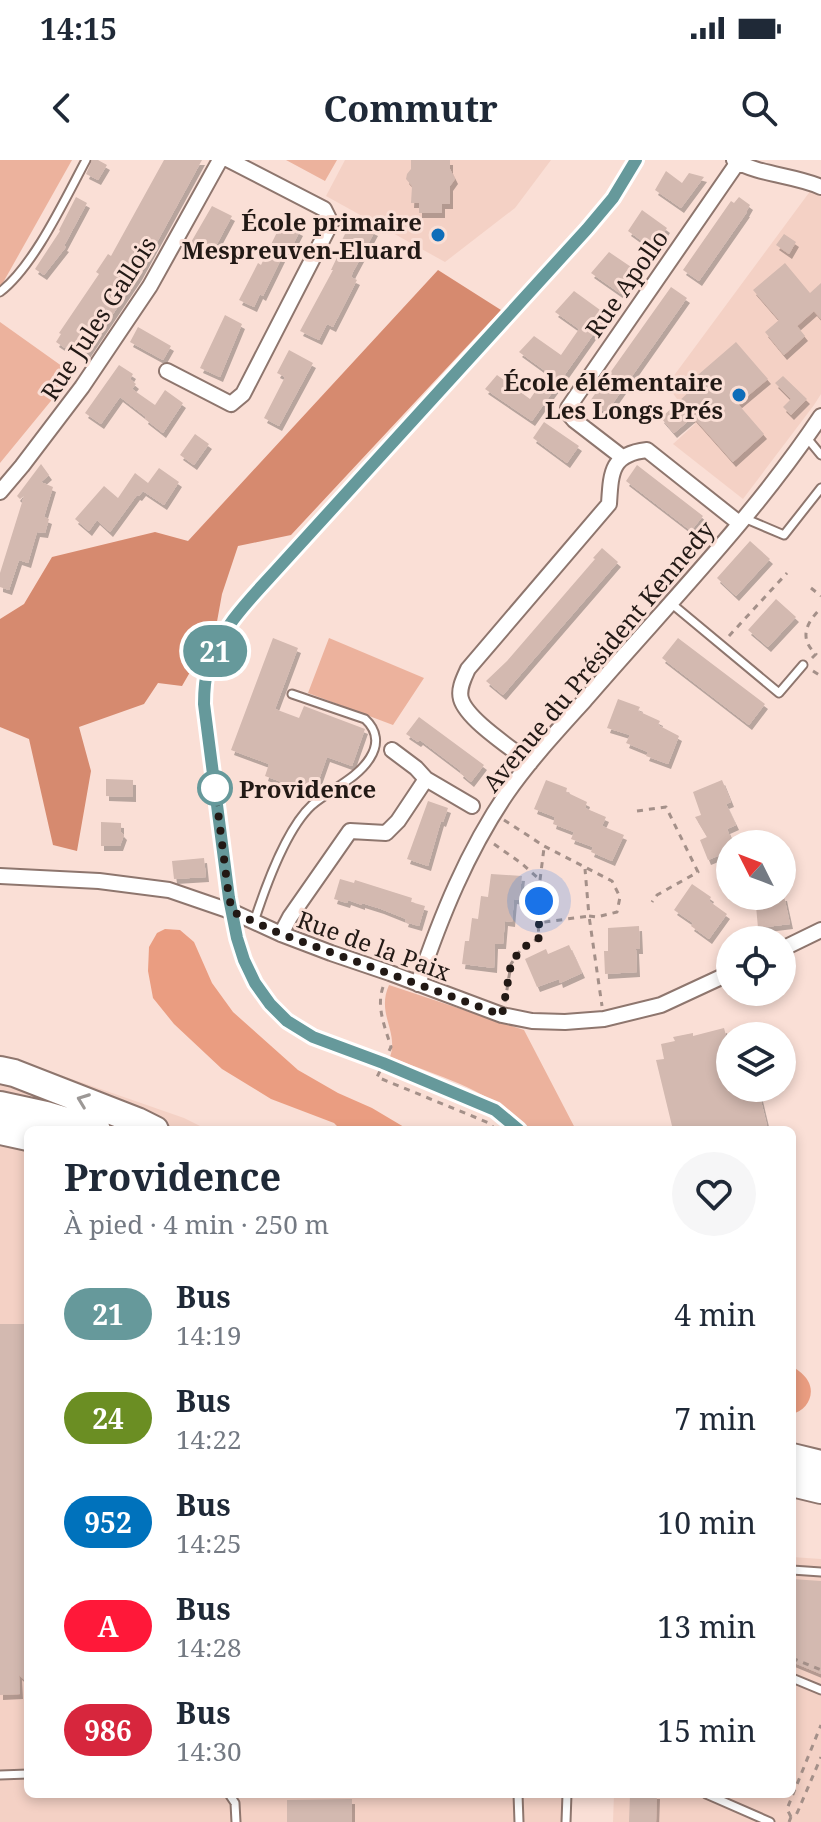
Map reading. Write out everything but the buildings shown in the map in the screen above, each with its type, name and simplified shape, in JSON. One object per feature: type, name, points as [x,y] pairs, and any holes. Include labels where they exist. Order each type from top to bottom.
[{"type":"highway","points":[[0,1070],[147,1126]]},
{"type":"highway","points":[[0,1105],[83,1126]]},
{"type":"highway","points":[[0,1131],[24,1136]]},
{"type":"highway","points":[[796,1458],[821,1464]]},
{"type":"highway","points":[[796,1484],[821,1490]]},
{"type":"street","name":"Rue Jules Gallois","points":[[0,492],[82,387],[150,286],[220,160]]},
{"type":"street","points":[[167,371],[231,404],[243,394],[331,223],[324,209],[229,160]]},
{"type":"street","points":[[736,161],[821,187]]},
{"type":"street","name":"Rue Apollo","points":[[622,457],[574,420],[568,408],[736,161]]},
{"type":"street","name":"Avenue du Président Kennedy","points":[[418,984],[456,883],[494,814],[530,763],[742,520],[821,416]]},
{"type":"street","points":[[530,763],[469,713],[460,698],[462,684],[468,669],[609,504],[612,472],[619,459],[631,452],[647,450],[742,520]]},
{"type":"street","points":[[392,750],[426,779],[472,806]]},
{"type":"street","points":[[281,934],[350,831],[386,833],[398,821],[426,779]]},
{"type":"street","name":"Rue de la Paix","points":[[0,876],[99,881],[169,890],[502,1015],[532,1021],[604,1019],[661,1005],[716,979]]},
{"type":"street","points":[[796,942],[821,930]]},
{"type":"lane","points":[[0,292],[11,283],[43,238],[86,160]]},
{"type":"lane","points":[[514,1126],[495,1110],[313,1037],[287,1021],[255,983],[237,938],[229,898],[204,704],[205,685],[209,665],[232,621],[587,229],[613,198],[636,160]]},
{"type":"lane","points":[[806,438],[821,455]]},
{"type":"lane","points":[[742,520],[784,535],[821,488]]},
{"type":"lane","points":[[670,602],[779,693],[803,665]]},
{"type":"lane","points":[[254,922],[264,892],[299,820],[312,806],[359,771],[371,758],[376,744],[372,725],[365,719],[292,694]]},
{"type":"lane","points":[[796,1570],[821,1572]]},
{"type":"lane","points":[[796,1680],[821,1690]]},
{"type":"lane","points":[[0,1775],[24,1774]]},
{"type":"lane","points":[[232,1798],[236,1822]]},
{"type":"lane","points":[[235,1803],[238,1798]]},
{"type":"lane","points":[[518,1798],[519,1822]]},
{"type":"lane","points":[[566,1822],[567,1798]]},
{"type":"lane","points":[[715,1798],[770,1822]]},
{"type":"path","points":[[721,645],[787,573]]},
{"type":"path","points":[[811,588],[821,596]]},
{"type":"path","points":[[821,608],[808,621],[806,635],[809,648],[816,654],[803,665],[821,676]]},
{"type":"path","points":[[637,811],[666,807],[698,872],[657,895],[652,902]]},
{"type":"path","points":[[494,814],[544,846],[612,881],[620,897],[617,912],[538,923]]},
{"type":"path","points":[[480,837],[505,850],[540,880]]},
{"type":"path","points":[[502,1015],[511,964],[521,949],[539,938],[544,846]]},
{"type":"path","points":[[585,869],[604,1019]]},
{"type":"path","points":[[796,1660],[821,1670]]},
{"type":"path","points":[[796,1787],[821,1725]]},
{"type":"path","points":[[789,1822],[798,1811],[821,1757]]},
{"type":"path","points":[[791,1798],[787,1809],[791,1817]]},
{"type":"shaded area","points":[[0,160],[72,160],[0,288]]},
{"type":"shaded area","points":[[286,160],[337,160],[325,181]]},
{"type":"shaded area","name":"École primaire Mespreuven-Eluard","points":[[345,160],[551,160],[515,208],[445,262],[326,196]]},
{"type":"shaded area","points":[[811,190],[821,197],[821,394],[743,499],[673,444],[695,424],[667,385]]},
{"type":"shaded area","points":[[438,270],[501,310],[291,535],[238,546],[222,594],[216,627],[182,686],[158,683],[144,704],[79,727],[91,771],[77,851],[53,845],[29,739],[0,727],[0,619],[24,604],[52,557],[155,532],[188,541]]},
{"type":"shaded area","points":[[0,322],[73,374],[0,463]]},
{"type":"shaded area","points":[[329,638],[424,678],[393,725],[308,693]]},
{"type":"shaded area","points":[[165,929],[180,930],[194,942],[212,983],[233,1012],[298,1070],[402,1126],[337,1126],[271,1099],[222,1069],[174,1024],[153,998],[148,971],[149,947],[157,933]]},
{"type":"shaded area","points":[[389,985],[524,1030],[574,1126],[524,1126],[483,1095],[390,1057],[392,1039],[386,1014]]},
{"type":"shaded area","points":[[0,1054],[200,1126],[24,1126],[24,1798],[571,1798],[570,1822],[0,1822]]},
{"type":"shaded area","points":[[796,1369],[807,1379],[811,1392],[805,1406],[797,1412]]},
{"type":"shaded area","points":[[796,1557],[821,1559],[821,1822],[613,1822],[614,1798],[796,1798]]},
{"type":"bus line","name":"21","points":[[514,1126],[495,1110],[313,1037],[287,1021],[255,983],[237,938],[229,898],[204,704],[205,685],[209,665],[232,621],[587,229],[613,198],[636,160]]},
{"type":"place","name":"École primaire Mespreuven-Eluard","points":[[438,235]]},
{"type":"place","name":"École élémentaire Les Longs Prés","points":[[739,395]]},
{"type":"place","name":"Providence","points":[[215,788]]},
{"type":"route","points":[[215,788],[233,912],[281,934],[502,1015],[511,964],[521,949],[539,938],[539,901]]}]
